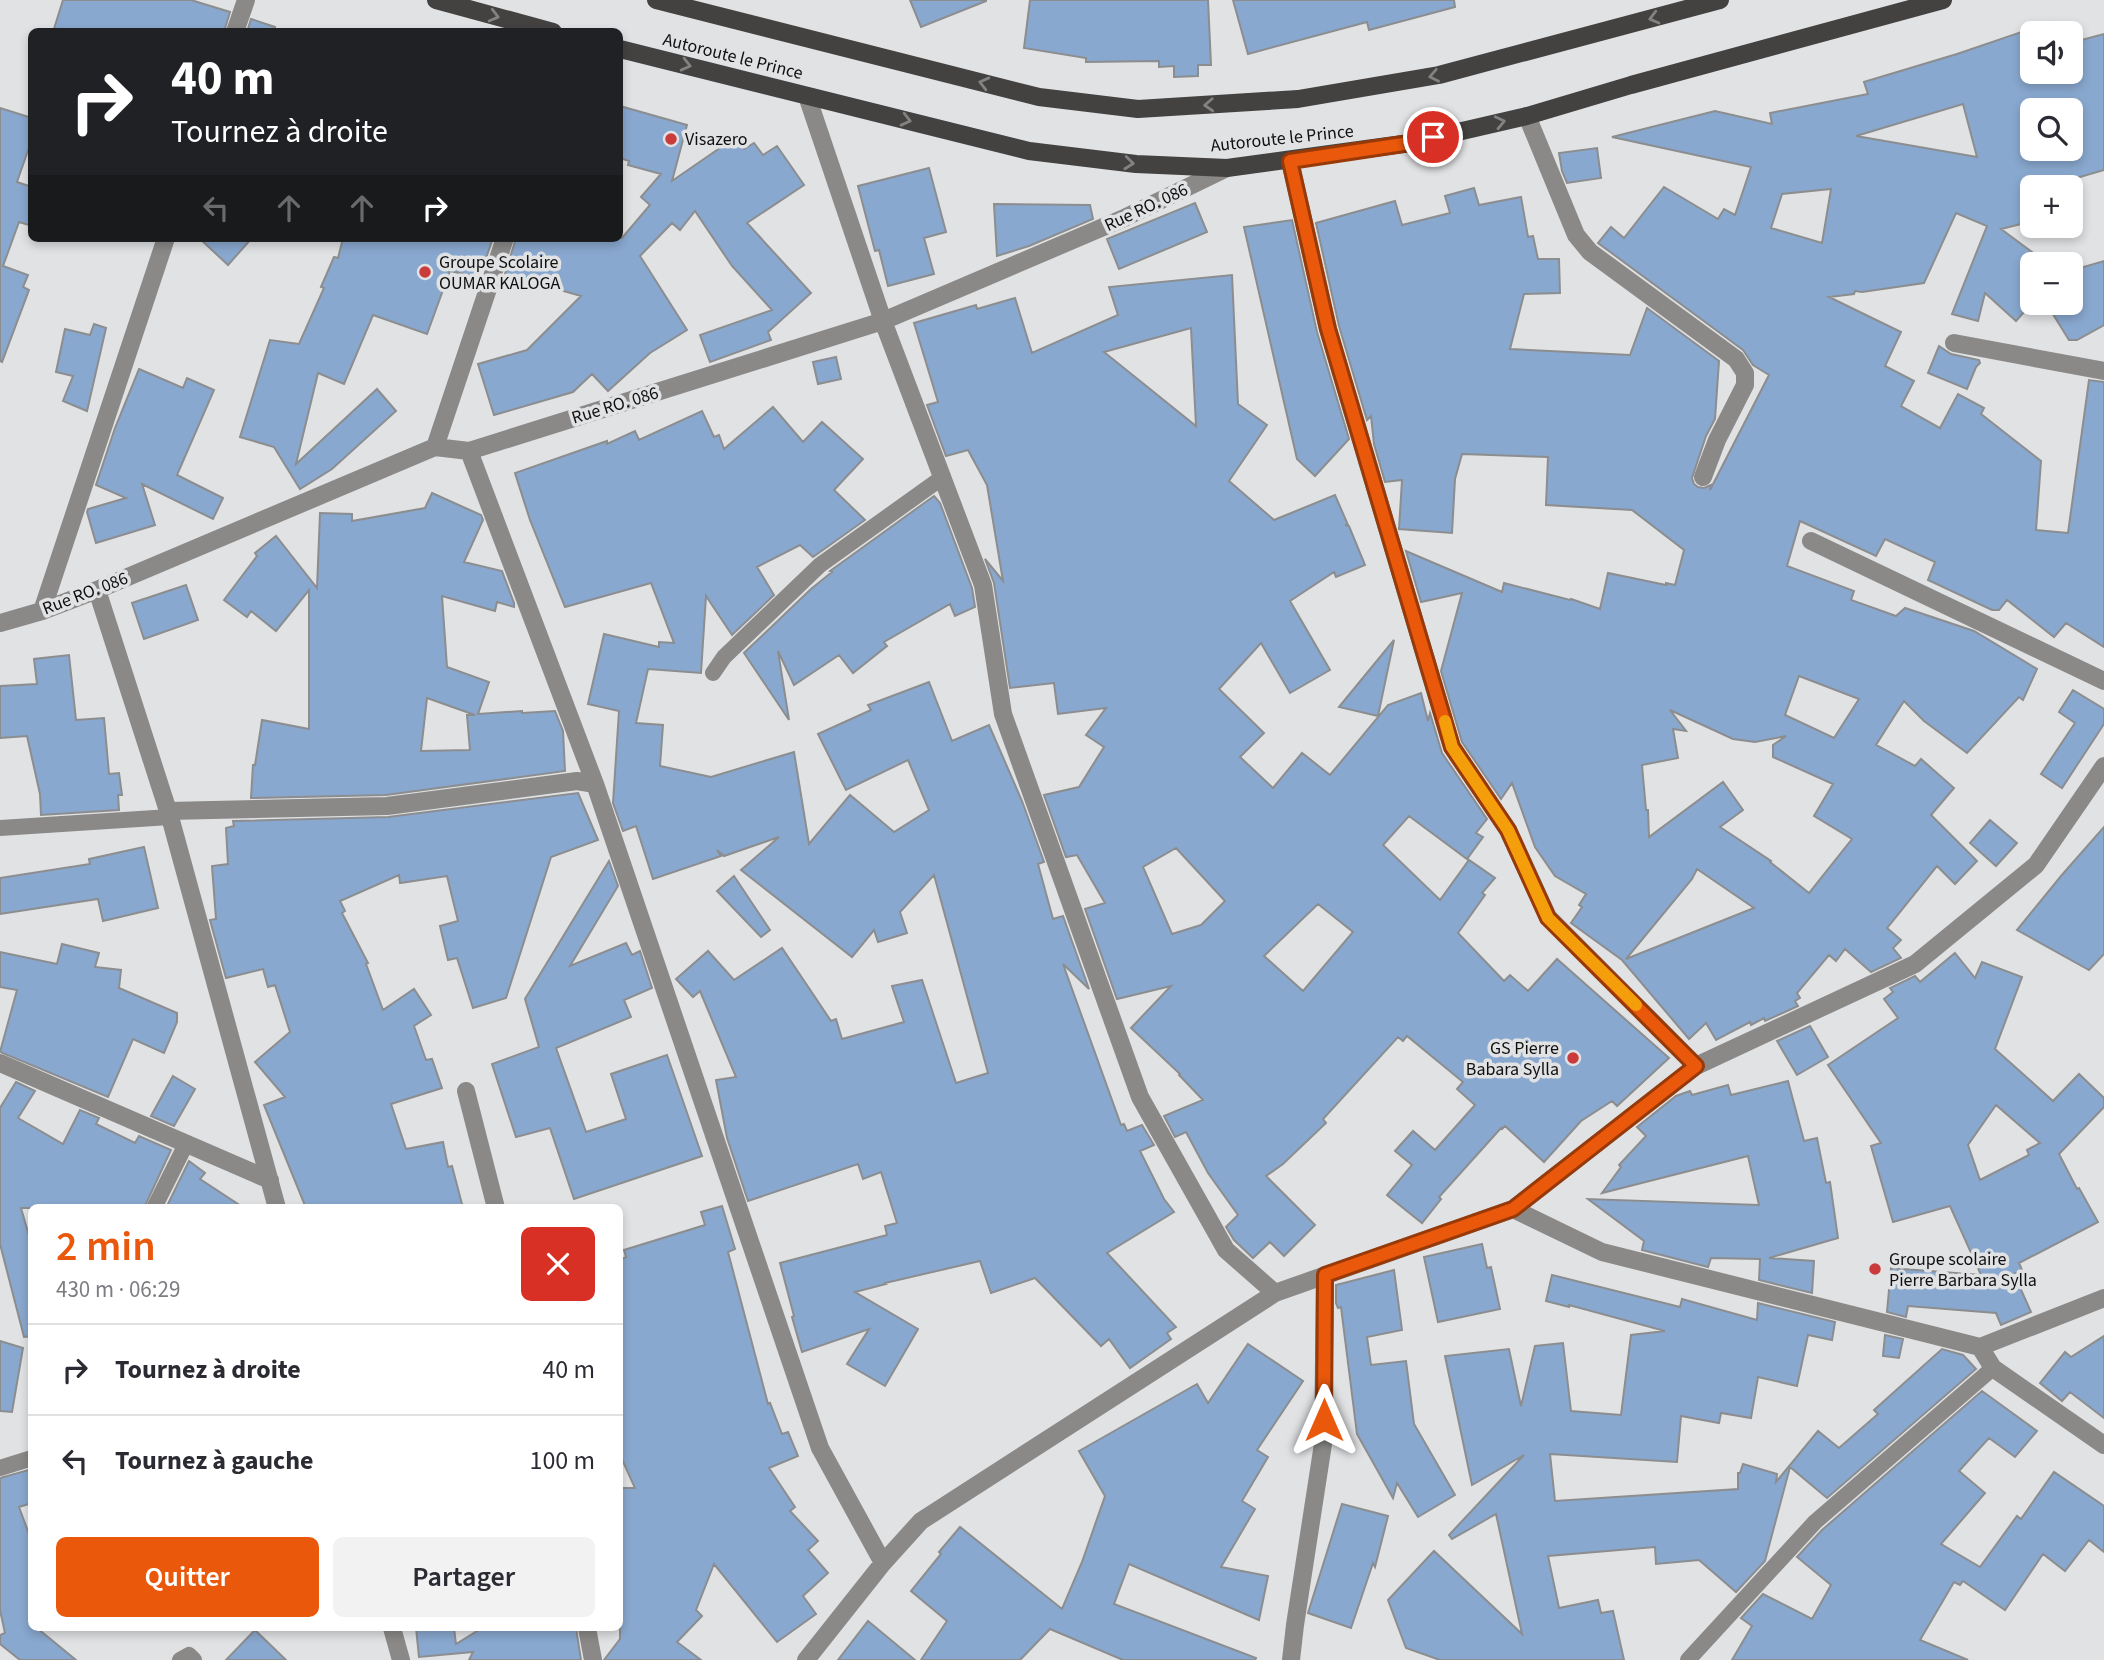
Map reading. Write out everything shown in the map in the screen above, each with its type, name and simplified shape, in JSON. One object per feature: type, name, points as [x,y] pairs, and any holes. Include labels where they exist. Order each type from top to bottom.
[{"type":"main road","points":[[436,0],[538,28]]},
{"type":"main road","name":"Autoroute le Prince","points":[[656,0],[1039,97],[1138,109],[1298,99],[1439,75],[1720,0]]},
{"type":"main road","name":"Autoroute le Prince","points":[[623,50],[1029,151],[1136,164],[1227,169],[1410,143],[1527,116],[1943,0]]},
{"type":"street","points":[[236,28],[246,0]]},
{"type":"street","points":[[807,96],[883,321],[983,585],[1003,714],[1140,1097],[1226,1251],[1275,1293]]},
{"type":"street","points":[[1527,116],[1576,235],[1590,253],[1736,359],[1745,373],[1745,385],[1717,440],[1703,477]]},
{"type":"street","points":[[1290,161],[1328,329],[1452,747],[1508,830],[1548,918],[1696,1066]]},
{"type":"street","name":"Rue RO. 086","points":[[0,623],[42,611],[97,590],[435,447],[469,451],[883,321],[1122,219],[1227,169]]},
{"type":"street","points":[[42,611],[165,242]]},
{"type":"street","points":[[435,447],[504,242]]},
{"type":"street","points":[[1954,343],[2104,371]]},
{"type":"street","points":[[469,451],[596,783],[820,1448],[883,1563]]},
{"type":"street","points":[[1811,541],[2104,681]]},
{"type":"street","points":[[97,590],[169,814],[276,1204]]},
{"type":"street","points":[[806,1660],[883,1563],[921,1521],[1275,1293],[1513,1209],[1696,1066],[1915,964],[2036,865],[2104,766]]},
{"type":"street","points":[[169,814],[387,806],[577,781],[596,783]]},
{"type":"street","points":[[0,1063],[270,1180]]},
{"type":"street","points":[[466,1091],[495,1204]]},
{"type":"street","points":[[1513,1209],[1602,1252],[1980,1348],[2104,1298]]},
{"type":"street","points":[[1291,1660],[1323,1444],[1325,1275]]},
{"type":"street","points":[[1980,1348],[1993,1368],[2104,1445]]},
{"type":"street","points":[[393,1631],[401,1660]]},
{"type":"street","points":[[588,1631],[593,1660]]},
{"type":"lane","points":[[713,673],[724,657],[820,565],[943,477]]},
{"type":"lane","points":[[0,828],[169,814]]},
{"type":"lane","points":[[156,1204],[186,1143]]},
{"type":"lane","points":[[1688,1660],[1815,1522],[1993,1368]]},
{"type":"lane","points":[[0,1468],[28,1459]]},
{"type":"lane","points":[[180,1660],[190,1655],[194,1660]]},
{"type":"building","points":[[63,0],[191,0],[230,12],[225,28],[54,28]]},
{"type":"building","points":[[910,0],[986,0],[986,1],[921,27]]},
{"type":"building","points":[[1030,0],[1208,0],[1211,65],[1198,65],[1198,76],[1174,77],[1174,66],[1159,67],[1159,61],[1086,62],[1086,58],[1024,48]]},
{"type":"building","points":[[1233,0],[1454,0],[1455,7],[1369,30],[1367,22],[1248,54]]},
{"type":"building","points":[[251,19],[275,27],[275,28],[248,28]]},
{"type":"building","points":[[2020,33],[2020,84],[2083,84],[2083,40],[2104,34],[2104,170],[2083,176],[2020,175],[2020,224],[2001,229],[2032,252],[2020,252],[2021,315],[2016,321],[1985,293],[1978,321],[1952,314],[1987,226],[1956,213],[1924,283],[1855,291],[1854,294],[1829,297],[1901,332],[1885,366],[1914,381],[1901,406],[1940,428],[1958,394],[1984,408],[1981,414],[2041,461],[2036,530],[2068,533],[2089,380],[2104,382],[2104,647],[2066,623],[2054,637],[2007,600],[1999,610],[1992,610],[1928,580],[1935,562],[1885,539],[1876,556],[1800,521],[1787,566],[1854,591],[1851,600],[1896,616],[1905,608],[1974,631],[2037,669],[2023,700],[2019,697],[1967,753],[1924,721],[1904,701],[1876,745],[1915,766],[1921,759],[1954,788],[1931,815],[1977,861],[1955,884],[1937,866],[1887,928],[1901,940],[1893,948],[1901,958],[1871,972],[1845,949],[1836,961],[1829,955],[1797,993],[1800,998],[1795,1001],[1798,1006],[1765,1021],[1764,1018],[1751,1025],[1750,1022],[1716,1040],[1706,1023],[1689,1039],[1622,960],[1571,923],[1582,907],[1579,905],[1586,894],[1555,876],[1535,847],[1512,783],[1501,799],[1462,742],[1441,671],[1462,593],[1421,602],[1406,551],[1502,592],[1504,583],[1600,609],[1608,573],[1675,585],[1684,550],[1632,510],[1546,505],[1548,457],[1462,454],[1455,479],[1452,533],[1399,529],[1402,480],[1385,482],[1374,444],[1371,416],[1367,420],[1339,326],[1316,223],[1395,201],[1402,225],[1450,213],[1445,196],[1474,188],[1479,205],[1521,197],[1528,237],[1533,236],[1538,259],[1559,259],[1560,293],[1524,294],[1510,349],[1630,355],[1647,308],[1719,361],[1715,419],[1706,436],[1692,478],[1698,487],[1711,485],[1710,490],[1769,375],[1753,365],[1743,350],[1598,243],[1611,227],[1624,238],[1664,187],[1718,219],[1724,209],[1735,215],[1751,167],[1612,137],[1715,111],[1772,124],[1770,113],[1868,94],[1864,82]],"holes":[[[1963,104],[1977,157],[1856,136]],[[1831,189],[1822,243],[1771,228],[1782,194]],[[1799,676],[1859,699],[1834,738],[1785,715]],[[1670,710],[1733,739],[1755,742],[1786,736],[1773,745],[1773,757],[1833,784],[1814,816],[1852,839],[1809,893],[1771,861],[1720,827],[1743,810],[1723,782],[1649,837],[1642,765],[1678,758],[1673,729],[1686,731]],[[1697,869],[1754,908],[1626,959],[1692,879]]]},
{"type":"building","points":[[623,107],[687,125],[672,181],[736,137],[744,149],[754,143],[763,155],[777,146],[804,185],[747,223],[811,293],[768,332],[771,340],[710,362],[700,335],[772,310],[732,266],[695,211],[680,230],[672,223],[640,256],[687,330],[650,353],[608,391],[592,374],[573,392],[494,415],[478,364],[527,350],[581,296],[505,274],[515,242],[623,242],[623,237],[650,205],[641,197],[661,174],[628,165],[629,161],[623,159]]},
{"type":"building","points":[[0,108],[28,117],[28,150],[17,182],[28,186],[28,225],[19,222],[3,266],[28,275],[23,287],[29,290],[2,362]]},
{"type":"building","points":[[1597,148],[1601,178],[1567,183],[1559,153]]},
{"type":"building","points":[[929,168],[946,232],[924,238],[934,274],[888,286],[879,250],[875,251],[858,186]]},
{"type":"building","points":[[1195,203],[1207,232],[1119,269],[1107,239]]},
{"type":"building","points":[[994,204],[1090,205],[1093,219],[1029,246],[997,256]]},
{"type":"building","points":[[1292,220],[1317,332],[1349,439],[1315,476],[1297,459],[1244,227]]},
{"type":"building","points":[[203,242],[248,242],[228,265]]},
{"type":"building","points":[[342,242],[492,242],[477,277],[450,271],[427,334],[373,315],[344,384],[318,373],[296,464],[377,389],[396,411],[332,469],[300,489],[274,447],[240,437],[270,340],[299,344],[324,288],[321,287],[334,257],[338,258]]},
{"type":"building","points":[[2104,261],[2104,325],[2077,340],[2069,340],[2053,315],[2083,315],[2083,267]]},
{"type":"building","points":[[1232,275],[1238,404],[1267,425],[1229,481],[1274,520],[1335,495],[1348,525],[1345,525],[1349,526],[1365,565],[1336,577],[1334,572],[1290,601],[1330,670],[1290,693],[1261,643],[1219,689],[1264,733],[1240,757],[1273,788],[1302,753],[1330,775],[1388,705],[1421,693],[1428,721],[1430,713],[1442,753],[1487,819],[1476,833],[1483,837],[1467,859],[1409,816],[1383,845],[1440,900],[1469,860],[1495,878],[1482,893],[1485,895],[1458,933],[1504,981],[1510,975],[1528,991],[1557,959],[1669,1058],[1617,1106],[1612,1101],[1581,1121],[1544,1162],[1505,1126],[1501,1128],[1439,1197],[1441,1199],[1422,1223],[1387,1195],[1412,1165],[1395,1151],[1413,1131],[1435,1150],[1475,1105],[1457,1089],[1463,1082],[1407,1036],[1403,1041],[1398,1037],[1323,1119],[1326,1123],[1283,1164],[1266,1176],[1315,1225],[1284,1256],[1270,1242],[1253,1258],[1234,1240],[1226,1227],[1238,1215],[1208,1173],[1186,1132],[1175,1137],[1164,1116],[1203,1100],[1180,1074],[1131,1028],[1171,986],[1117,999],[1085,909],[1105,903],[1077,855],[1066,857],[1044,795],[1079,787],[1104,747],[1086,735],[1106,708],[1058,714],[1054,683],[1010,688],[994,583],[985,559],[1003,581],[987,485],[968,450],[946,456],[927,405],[938,402],[914,323],[976,305],[977,309],[1015,298],[1032,353],[1118,315],[1109,287]],"holes":[[[1191,328],[1196,426],[1104,352]],[[1176,848],[1225,901],[1201,925],[1172,934],[1143,867]],[[1318,904],[1353,932],[1303,991],[1264,956]]]},
{"type":"building","points":[[94,324],[106,328],[87,411],[63,401],[73,376],[56,372],[65,329],[90,335]]},
{"type":"building","points":[[1939,346],[1951,354],[1979,360],[1967,389],[1928,373]]},
{"type":"building","points":[[836,357],[841,379],[818,384],[813,362]]},
{"type":"building","points":[[139,369],[183,388],[187,378],[214,390],[177,475],[223,498],[213,519],[142,484],[155,525],[96,543],[88,509],[126,498],[96,485]]},
{"type":"building","points":[[773,407],[803,442],[822,422],[863,459],[834,490],[865,520],[813,557],[800,545],[757,567],[774,595],[732,635],[706,596],[701,673],[648,669],[636,723],[663,725],[660,766],[711,777],[794,752],[809,844],[850,795],[894,832],[929,810],[908,760],[846,790],[818,734],[871,710],[868,705],[929,682],[952,741],[989,725],[1022,801],[1044,862],[1038,864],[1053,919],[1063,916],[1089,989],[1063,964],[1121,1125],[1124,1124],[1127,1131],[1142,1125],[1154,1145],[1140,1151],[1164,1199],[1174,1212],[1107,1253],[1176,1327],[1167,1333],[1171,1339],[1130,1368],[1109,1339],[1101,1346],[1035,1278],[991,1293],[980,1261],[855,1292],[918,1329],[885,1386],[847,1364],[869,1329],[802,1352],[780,1263],[887,1235],[885,1226],[897,1223],[881,1172],[863,1179],[858,1164],[748,1201],[727,1138],[716,1080],[736,1077],[700,991],[693,997],[676,979],[708,951],[734,980],[782,948],[831,1021],[836,1019],[842,1039],[904,1022],[892,986],[922,980],[956,1083],[988,1073],[934,875],[900,912],[907,933],[878,942],[874,930],[852,957],[741,870],[779,837],[724,856],[717,850],[721,856],[653,879],[636,826],[623,831],[613,803],[619,711],[588,704],[604,634],[659,647],[659,642],[674,643],[651,583],[565,607],[530,520],[515,473],[607,441],[607,444],[635,431],[639,440],[702,411],[714,437],[719,435],[724,449]]},
{"type":"building","points":[[432,493],[481,515],[483,520],[464,562],[502,571],[514,603],[514,607],[497,602],[495,611],[442,596],[447,667],[489,682],[478,714],[555,711],[563,731],[565,771],[386,795],[251,798],[253,765],[262,720],[309,729],[309,590],[276,631],[251,611],[247,617],[224,600],[257,556],[255,553],[276,536],[317,588],[320,513],[352,514],[352,521],[425,508]],"holes":[[[427,698],[475,715],[467,715],[470,750],[421,751]]]},
{"type":"building","points":[[934,496],[940,503],[972,588],[975,607],[955,616],[950,604],[884,642],[887,646],[853,673],[839,655],[794,685],[778,651],[789,720],[744,653],[832,572],[830,571]]},
{"type":"building","points":[[186,585],[198,620],[144,639],[132,603]]},
{"type":"building","points":[[1394,640],[1378,716],[1339,707]]},
{"type":"building","points":[[69,655],[76,720],[104,718],[109,774],[119,773],[122,795],[118,795],[119,810],[41,815],[40,794],[27,736],[0,738],[0,686],[37,684],[34,659]]},
{"type":"building","points":[[2073,690],[2104,709],[2104,724],[2062,788],[2041,774],[2075,723],[2059,712]]},
{"type":"building","points":[[578,793],[598,840],[551,857],[506,998],[473,1008],[457,958],[448,960],[440,926],[458,921],[447,876],[400,883],[399,875],[340,901],[345,911],[342,913],[368,963],[366,964],[383,1010],[414,989],[431,1015],[414,1026],[426,1060],[432,1059],[442,1088],[391,1104],[406,1149],[443,1142],[448,1167],[452,1166],[462,1204],[304,1204],[264,1105],[285,1097],[255,1062],[290,1032],[275,985],[268,987],[263,969],[226,978],[210,920],[216,919],[212,866],[228,864],[226,828],[234,826],[233,821],[388,817]]},
{"type":"building","points":[[1990,820],[2017,843],[1996,866],[1970,843]]},
{"type":"building","points":[[2104,827],[2104,954],[2089,970],[2017,930]]},
{"type":"building","points":[[144,847],[158,908],[103,921],[98,899],[0,914],[0,878],[90,864],[89,859]]},
{"type":"building","points":[[609,861],[618,886],[570,966],[626,943],[632,955],[640,951],[652,988],[624,1000],[631,1017],[556,1048],[586,1132],[626,1119],[611,1074],[667,1055],[702,1156],[574,1199],[550,1128],[516,1137],[492,1064],[539,1047],[525,999]]},
{"type":"building","points":[[734,876],[770,930],[761,937],[717,891]]},
{"type":"building","points":[[62,944],[99,953],[95,967],[121,970],[119,988],[177,1013],[177,1022],[164,1053],[133,1039],[108,1097],[0,1052],[17,990],[0,987],[0,952],[57,964]]},
{"type":"building","points":[[1955,953],[1975,978],[1982,962],[2022,977],[1995,1049],[2053,1101],[2079,1074],[2104,1098],[2104,1107],[2059,1154],[2098,1222],[2019,1263],[2022,1270],[2014,1274],[2031,1312],[2001,1325],[1996,1313],[1908,1306],[1906,1317],[1887,1312],[1891,1268],[1981,1275],[1950,1206],[1893,1222],[1871,1146],[1881,1143],[1828,1065],[1898,1018],[1884,999],[1893,992],[1890,988],[1915,976],[1920,982]],"holes":[[[1996,1105],[2040,1143],[2027,1150],[2029,1155],[1980,1180],[1968,1145]]]},
{"type":"building","points":[[1810,1026],[1828,1057],[1797,1075],[1777,1041]]},
{"type":"building","points":[[173,1076],[195,1089],[174,1126],[151,1116]]},
{"type":"building","points":[[1788,1081],[1804,1141],[1817,1138],[1826,1183],[1830,1182],[1838,1238],[1769,1258],[1814,1261],[1812,1293],[1759,1280],[1760,1259],[1711,1258],[1708,1267],[1642,1250],[1644,1241],[1588,1199],[1759,1205],[1748,1156],[1602,1193],[1621,1167],[1619,1165],[1646,1136],[1637,1127],[1676,1096],[1690,1091],[1692,1095],[1728,1085],[1731,1095]]},
{"type":"building","points":[[16,1082],[35,1091],[18,1118],[63,1144],[80,1110],[99,1118],[96,1124],[135,1143],[139,1136],[171,1150],[146,1204],[28,1204],[28,1208],[21,1208],[28,1232],[28,1336],[24,1337],[0,1244],[0,1108]]},
{"type":"building","points":[[189,1161],[205,1173],[200,1179],[238,1204],[168,1204]]},
{"type":"building","points":[[722,1206],[735,1249],[728,1252],[768,1404],[770,1403],[782,1434],[788,1432],[798,1456],[769,1468],[795,1507],[790,1511],[818,1541],[808,1550],[828,1573],[803,1596],[816,1614],[777,1642],[714,1564],[696,1610],[702,1616],[677,1642],[701,1660],[604,1660],[620,1639],[620,1631],[623,1631],[623,1488],[635,1488],[623,1462],[624,1250],[705,1225],[701,1212]]},
{"type":"building","points":[[1482,1244],[1487,1268],[1491,1267],[1500,1309],[1438,1322],[1424,1257]]},
{"type":"building","points":[[1394,1270],[1402,1330],[1367,1337],[1371,1365],[1406,1361],[1414,1424],[1455,1495],[1418,1517],[1397,1483],[1393,1498],[1357,1434],[1341,1307],[1338,1308],[1336,1303],[1336,1285]]},
{"type":"building","points":[[1552,1275],[1680,1307],[1682,1299],[1757,1320],[1758,1303],[1835,1322],[1832,1340],[1808,1335],[1797,1386],[1758,1377],[1751,1418],[1721,1413],[1719,1423],[1681,1416],[1677,1462],[1550,1454],[1555,1501],[1738,1489],[1738,1473],[1743,1464],[1777,1474],[1776,1482],[1818,1431],[1839,1448],[1878,1414],[1874,1410],[1942,1349],[1963,1355],[1976,1369],[1827,1498],[1790,1467],[1765,1561],[1736,1592],[1699,1560],[1656,1564],[1655,1547],[1548,1556],[1559,1608],[1598,1600],[1601,1613],[1613,1611],[1624,1660],[1440,1660],[1406,1648],[1388,1600],[1434,1551],[1522,1634],[1496,1514],[1452,1539],[1449,1535],[1524,1455],[1472,1485],[1445,1356],[1509,1349],[1521,1406],[1535,1346],[1563,1343],[1571,1411],[1621,1415],[1631,1335],[1665,1331],[1546,1301]]},
{"type":"building","points":[[1885,1335],[1903,1339],[1899,1358],[1883,1356]]},
{"type":"building","points":[[2104,1336],[2104,1418],[2070,1392],[2062,1401],[2040,1383],[2065,1352],[2071,1357]]},
{"type":"building","points":[[0,1341],[23,1348],[12,1412],[0,1411]]},
{"type":"building","points":[[1248,1344],[1303,1381],[1257,1450],[1268,1457],[1242,1501],[1255,1509],[1221,1567],[1268,1576],[1259,1620],[1129,1564],[1114,1604],[1256,1658],[1255,1660],[1123,1660],[1050,1629],[1020,1660],[921,1660],[947,1621],[911,1591],[960,1527],[1062,1609],[1105,1496],[1079,1451],[1197,1384],[1208,1403]]},
{"type":"building","points":[[1982,1391],[2037,1431],[2015,1457],[1989,1438],[1959,1471],[1985,1493],[1941,1544],[1980,1567],[2017,1516],[2021,1519],[2054,1472],[2104,1506],[2104,1552],[2089,1540],[2065,1571],[2043,1554],[2005,1610],[1963,1581],[1960,1585],[1954,1582],[1920,1640],[1968,1660],[1732,1660],[1752,1626],[1741,1618],[1763,1594],[1812,1619],[1831,1585],[1797,1557],[1822,1530]]},
{"type":"building","points":[[28,1470],[28,1504],[19,1507],[28,1531],[28,1631],[41,1631],[76,1660],[20,1660],[0,1644],[0,1635],[5,1633],[0,1610],[0,1478]]},
{"type":"building","points":[[1342,1504],[1388,1516],[1375,1567],[1373,1563],[1351,1628],[1308,1613]]},
{"type":"building","points":[[868,1621],[915,1660],[838,1660]]},
{"type":"building","points":[[256,1631],[286,1660],[226,1660]]},
{"type":"building","points":[[416,1631],[454,1631],[456,1644],[477,1631],[576,1631],[581,1660],[469,1660],[473,1652],[419,1657]]},
{"type":"slow traffic","points":[[1445,721],[1452,747],[1508,830],[1548,918],[1636,1005]]},
{"type":"place","name":"Visazero","points":[[671,139]]},
{"type":"place","name":"Groupe Scolaire OUMAR KALOGA","points":[[425,272]]},
{"type":"place","name":"GS Pierre Babara Sylla","points":[[1573,1058]]},
{"type":"place","name":"Groupe scolaire Pierre Barbara Sylla","points":[[1875,1269]]},
{"type":"route","points":[[1324,1420],[1325,1275],[1513,1209],[1696,1066],[1548,918],[1508,830],[1452,747],[1328,329],[1290,161],[1410,143],[1433,137]]}]
